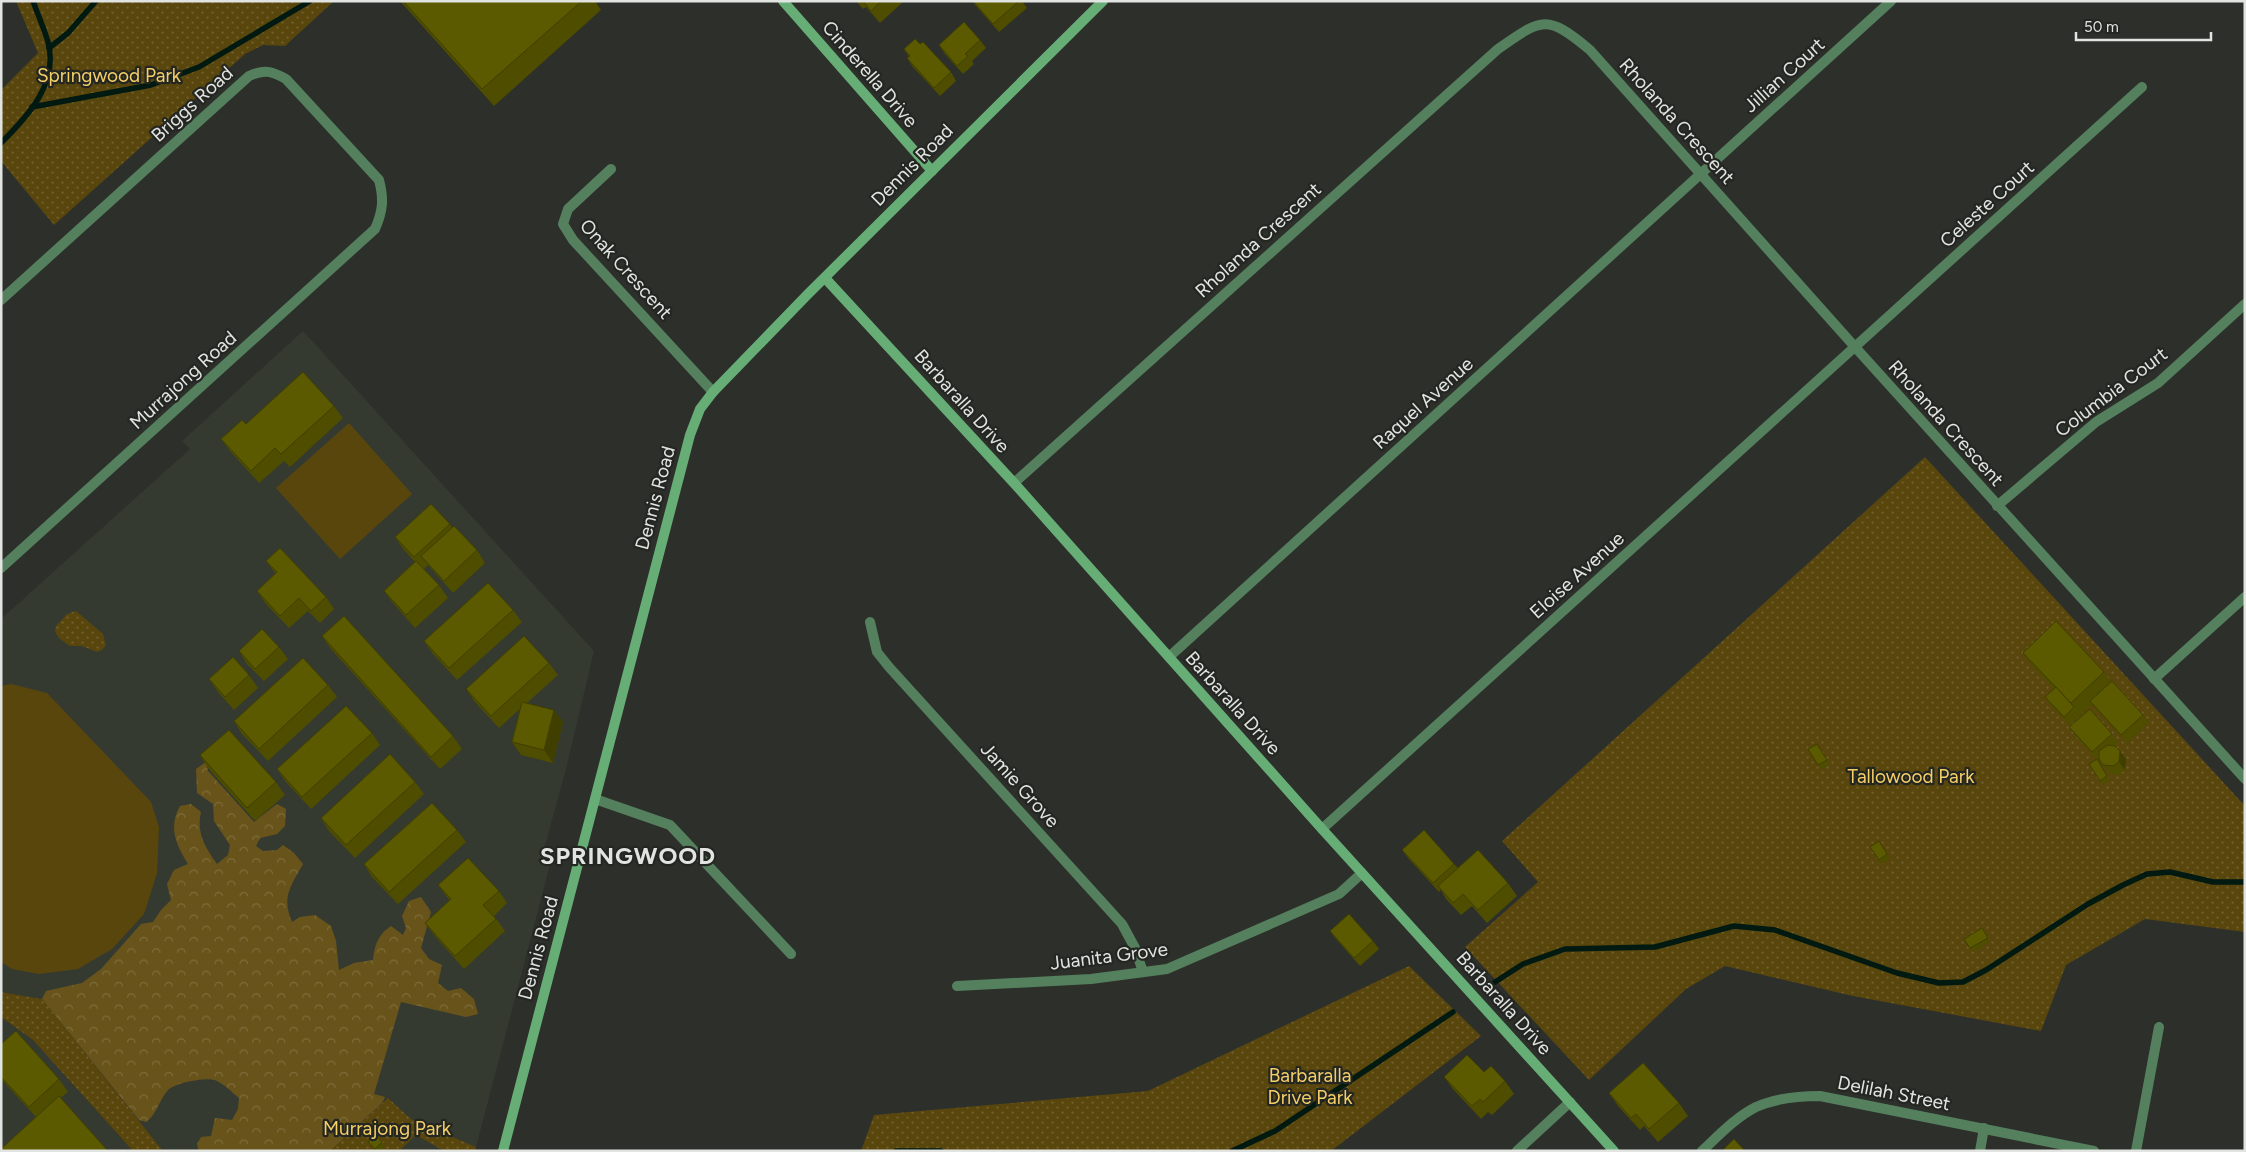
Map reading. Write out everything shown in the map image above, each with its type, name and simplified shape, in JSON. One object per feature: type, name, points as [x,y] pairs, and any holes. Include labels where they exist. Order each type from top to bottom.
[{"type":"street","name":"Cinderella Drive","points":[[783,1],[932,171]]},
{"type":"street","name":"Dennis Road","points":[[503,1151],[690,435],[700,409],[713,392],[825,278],[1102,1]]},
{"type":"street","name":"Jillian Court","points":[[1701,175],[1891,1]]},
{"type":"street","name":"Rholanda Crescent","points":[[1014,483],[1498,49],[1524,30],[1549,23],[1566,30],[1590,50],[1854,347],[2245,779]]},
{"type":"street","name":"Briggs Road","points":[[1,300],[249,76],[259,71],[272,71],[286,79],[379,180],[384,198],[382,213]]},
{"type":"street","name":"Celeste Court","points":[[1854,347],[2142,87]]},
{"type":"street","name":"Onak Crescent","points":[[611,169],[568,209],[563,224],[573,240],[713,392]]},
{"type":"street","name":"Raquel Avenue","points":[[1169,658],[1701,175]]},
{"type":"street","name":"Murrajong Road","points":[[1,568],[375,229],[382,213]]},
{"type":"street","name":"Barbaralla Drive","points":[[825,278],[1014,483],[1322,829],[1614,1151]]},
{"type":"street","name":"Columbia Court","points":[[1997,506],[2096,422],[2158,383],[2245,304]]},
{"type":"street","name":"Eloise Avenue","points":[[1322,829],[1854,347]]},
{"type":"street","points":[[2154,679],[2245,597]]},
{"type":"street","name":"Jamie Grove","points":[[870,622],[878,652],[889,667],[1122,924],[1135,948],[1143,972]]},
{"type":"street","points":[[595,799],[670,825],[791,954]]},
{"type":"street","name":"Juanita Grove","points":[[957,986],[1091,979],[1167,970],[1339,894],[1362,873]]},
{"type":"street","points":[[2136,1151],[2158,1027]]},
{"type":"street","name":"Delilah Street","points":[[1702,1151],[1728,1127],[1756,1107],[1796,1097],[1820,1096],[2094,1151]]},
{"type":"street","points":[[1517,1151],[1570,1102]]},
{"type":"street","points":[[1980,1151],[1984,1128]]},
{"type":"shaded area","points":[[303,331],[594,651],[565,773],[544,849],[551,861],[476,1147],[411,1119],[388,1098],[330,1151],[163,1151],[42,999],[1,992],[1,619],[190,449],[182,441]]},
{"type":"shaded area","points":[[1,1017],[33,1040],[133,1151],[1,1151]]},
{"type":"shaded area","points":[[416,1135],[444,1151],[399,1151]]},
{"type":"green space","name":"Springwood Park","points":[[16,1],[334,1],[285,46],[263,45],[245,54],[54,225],[1,161],[1,90],[38,53]]},
{"type":"green space","points":[[349,423],[412,494],[340,559],[276,488]]},
{"type":"green space","name":"Tallowood Park","points":[[1925,457],[2245,806],[2245,932],[2145,919],[2066,965],[2041,1031],[1853,996],[1725,966],[1686,989],[1589,1080],[1465,947],[1538,882],[1502,841]]},
{"type":"green space","points":[[76,611],[103,634],[106,645],[102,650],[97,652],[82,646],[70,646],[60,639],[55,632],[56,626],[67,614]]},
{"type":"green space","points":[[11,684],[47,693],[151,802],[159,827],[157,873],[144,914],[112,949],[78,969],[39,974],[12,969],[1,962],[1,686]]},
{"type":"green space","points":[[206,762],[208,771],[254,822],[277,804],[286,809],[285,826],[277,834],[260,838],[256,846],[263,851],[277,850],[283,845],[294,853],[303,864],[287,898],[292,922],[300,917],[315,915],[331,926],[336,941],[339,970],[354,963],[373,960],[378,940],[391,926],[403,935],[406,928],[402,916],[409,901],[421,897],[431,912],[421,948],[429,959],[442,965],[438,983],[448,991],[461,988],[474,999],[478,1014],[466,1017],[401,1002],[374,1094],[385,1097],[382,1103],[330,1151],[199,1151],[197,1144],[201,1137],[211,1136],[215,1118],[232,1120],[238,1109],[239,1098],[223,1084],[207,1079],[172,1087],[165,1094],[150,1119],[146,1122],[139,1120],[42,999],[46,991],[82,983],[101,969],[141,924],[153,922],[171,900],[167,884],[174,870],[188,864],[177,843],[174,829],[176,814],[180,806],[191,804],[201,812],[200,827],[203,840],[217,864],[228,855],[230,845],[214,821],[213,804],[197,793],[196,769]]},
{"type":"green space","name":"Barbaralla Drive Park","points":[[1409,966],[1481,1036],[1331,1151],[861,1151],[874,1115],[1148,1091]]},
{"type":"green space","points":[[1,992],[42,999],[163,1151],[133,1151],[33,1040],[1,1017]]},
{"type":"green space","name":"Murrajong Park","points":[[388,1098],[411,1119],[476,1147],[475,1151],[444,1151],[416,1135],[399,1151],[330,1151]]},
{"type":"building","points":[[403,1],[582,1],[482,89]]},
{"type":"building","points":[[863,1],[881,1],[871,11]]},
{"type":"building","points":[[973,1],[1019,1],[993,24]]},
{"type":"building","points":[[964,22],[980,40],[965,54],[968,56],[957,66],[939,45]]},
{"type":"building","points":[[915,39],[920,44],[923,42],[951,72],[934,88],[907,58],[910,56],[904,49]]},
{"type":"building","points":[[303,372],[334,406],[281,454],[275,448],[251,471],[221,439],[242,420],[246,424]]},
{"type":"building","points":[[431,504],[450,524],[414,557],[395,537]]},
{"type":"building","points":[[454,526],[477,550],[444,581],[421,556]]},
{"type":"building","points":[[280,548],[326,597],[311,611],[299,598],[280,616],[257,591],[277,572],[266,561]]},
{"type":"building","points":[[416,561],[439,585],[406,615],[384,591]]},
{"type":"building","points":[[488,583],[513,610],[449,668],[424,641]]},
{"type":"building","points":[[344,616],[453,736],[431,757],[322,636]]},
{"type":"building","points":[[2056,621],[2104,672],[2071,703],[2023,653]]},
{"type":"building","points":[[262,629],[279,647],[255,669],[239,651]]},
{"type":"building","points":[[524,636],[549,663],[491,716],[466,689]]},
{"type":"building","points":[[233,657],[249,675],[225,697],[209,679]]},
{"type":"building","points":[[303,658],[328,685],[259,749],[234,721]]},
{"type":"building","points":[[2112,681],[2143,715],[2121,735],[2090,701]]},
{"type":"building","points":[[2056,687],[2074,707],[2064,717],[2045,697]]},
{"type":"building","points":[[522,702],[554,710],[544,750],[512,742]]},
{"type":"building","points":[[346,706],[372,733],[302,797],[277,769]]},
{"type":"building","points":[[2090,709],[2112,734],[2092,752],[2069,727]]},
{"type":"building","points":[[229,730],[276,782],[247,808],[200,755]]},
{"type":"building","points":[[1817,744],[1827,760],[1818,765],[1808,749]]},
{"type":"building","points":[[2108,745],[2115,746],[2120,751],[2119,762],[2113,766],[2103,765],[2099,759],[2099,751]]},
{"type":"building","points":[[390,754],[415,782],[346,845],[321,818]]},
{"type":"building","points":[[2097,759],[2107,776],[2100,781],[2089,764]]},
{"type":"building","points":[[432,803],[457,830],[389,892],[364,864]]},
{"type":"building","points":[[1424,830],[1454,864],[1433,883],[1402,850]]},
{"type":"building","points":[[1879,841],[1887,854],[1879,860],[1870,847]]},
{"type":"building","points":[[1478,850],[1508,883],[1478,910],[1463,894],[1453,903],[1438,886]]},
{"type":"building","points":[[468,858],[499,891],[483,905],[496,919],[455,956],[425,923],[451,899],[438,885]]},
{"type":"building","points":[[1349,914],[1373,941],[1354,958],[1330,931]]},
{"type":"building","points":[[1982,928],[1988,938],[1970,948],[1964,939]]},
{"type":"building","points":[[16,1031],[59,1079],[29,1107],[1,1077],[1,1044]]},
{"type":"building","points":[[1467,1055],[1484,1072],[1491,1066],[1505,1081],[1483,1102],[1480,1099],[1472,1106],[1444,1077]]},
{"type":"building","points":[[1643,1063],[1679,1103],[1649,1129],[1636,1114],[1631,1118],[1609,1093]]},
{"type":"building","points":[[59,1096],[108,1151],[1,1151],[1,1149]]},
{"type":"building","points":[[376,1135],[382,1142],[375,1149],[368,1142]]},
{"type":"building","points":[[1734,1139],[1745,1151],[1722,1151]]},
{"type":"waterway","points":[[1,143],[31,110],[39,98],[49,71],[48,42],[33,1]]},
{"type":"waterway","points":[[49,48],[68,33],[96,1]]},
{"type":"waterway","points":[[32,107],[151,85],[199,67],[310,1]]},
{"type":"waterway","points":[[1495,982],[1523,964],[1565,949],[1655,947],[1734,926],[1775,930],[1897,973],[1939,983],[1963,982],[1986,970],[2088,904],[2147,874],[2170,872],[2213,882],[2245,882]]},
{"type":"waterway","points":[[1232,1151],[1275,1131],[1453,1012]]},
{"type":"waterway","points":[[896,1151],[941,1151]]},
{"type":"district","name":"SPRINGWOOD","points":[[628,855]]}]
